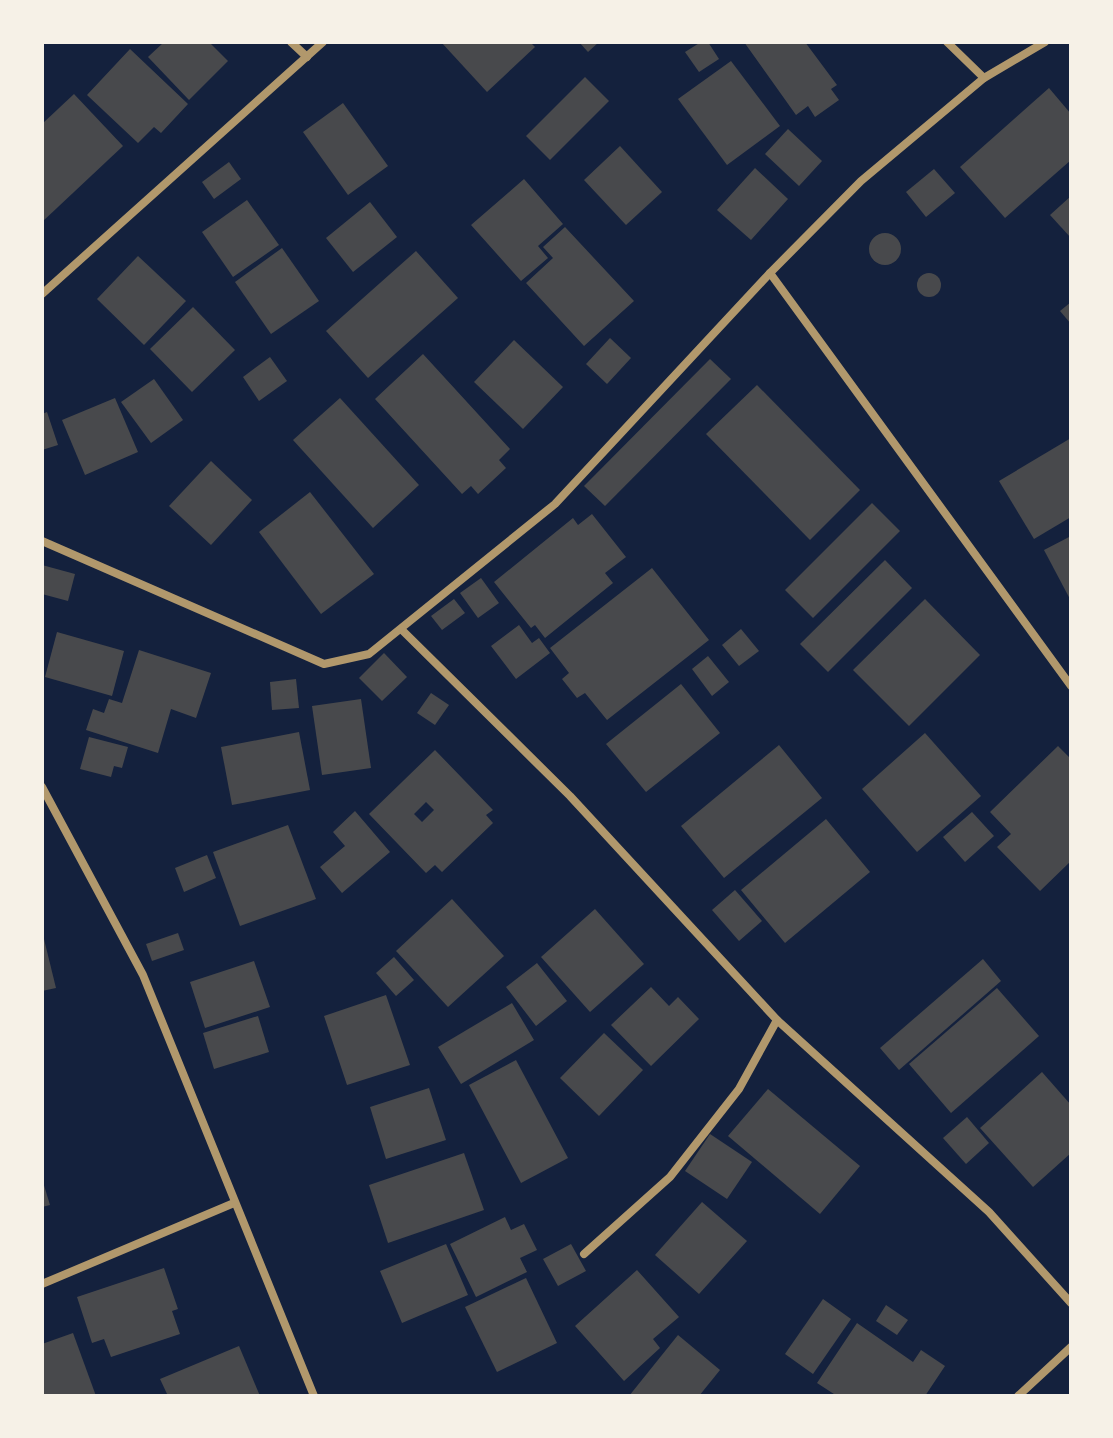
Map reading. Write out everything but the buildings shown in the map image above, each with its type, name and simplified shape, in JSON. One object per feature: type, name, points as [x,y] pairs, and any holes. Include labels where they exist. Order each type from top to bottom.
[{"type":"street","points":[[291,42],[307,57]]},
{"type":"street","points":[[42,294],[323,42]]},
{"type":"street","points":[[947,42],[984,78]]},
{"type":"street","points":[[42,541],[324,664],[369,654],[555,504],[770,273],[861,181],[984,78],[1045,42]]},
{"type":"street","points":[[770,273],[1071,686]]},
{"type":"street","points":[[402,630],[570,796],[777,1020],[989,1212],[1071,1303]]},
{"type":"street","points":[[42,787],[143,975],[314,1396]]},
{"type":"street","points":[[584,1254],[670,1177],[739,1089],[777,1020]]},
{"type":"street","points":[[42,1284],[234,1203]]},
{"type":"street","points":[[1018,1396],[1071,1347]]}]
